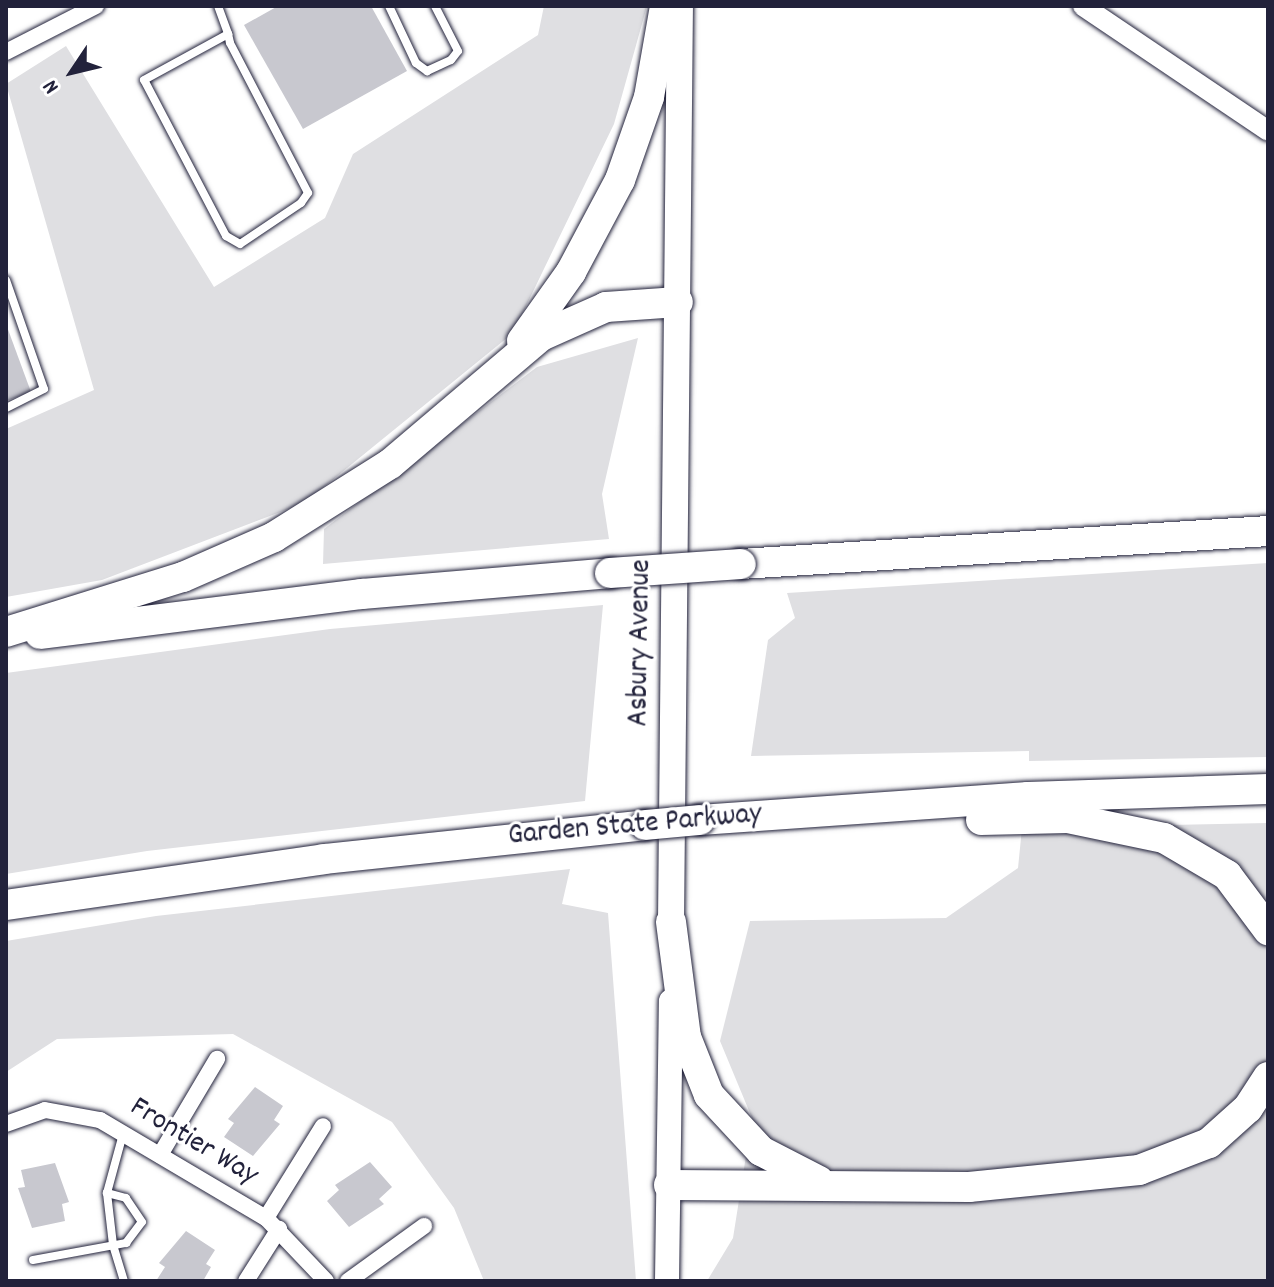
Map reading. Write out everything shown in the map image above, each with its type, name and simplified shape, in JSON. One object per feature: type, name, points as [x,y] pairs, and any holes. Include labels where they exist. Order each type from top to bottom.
[{"type":"highway","points":[[6,632],[183,577],[274,537],[399,458],[508,359],[571,272],[620,180],[649,97],[665,6]]},
{"type":"highway","points":[[508,359],[590,312],[644,301],[678,302]]},
{"type":"highway","points":[[6,640],[308,600],[610,573],[1268,531]]},
{"type":"highway","name":"Garden State Parkway","points":[[6,905],[324,859],[645,825],[868,807],[1268,789]]},
{"type":"highway","points":[[868,807],[978,820],[1068,818],[1154,834],[1215,864],[1251,901],[1268,930]]},
{"type":"highway","points":[[671,922],[686,1037],[709,1095],[731,1125],[761,1151],[795,1171],[836,1186]]},
{"type":"highway","points":[[669,1185],[1013,1185],[1158,1166],[1193,1152],[1223,1132],[1268,1077]]},
{"type":"main road","name":"Asbury Avenue","points":[[667,1281],[680,6]]},
{"type":"street","points":[[6,52],[96,6]]},
{"type":"street","points":[[1083,6],[1268,131]]},
{"type":"street","points":[[160,1155],[217,1059]]},
{"type":"street","name":"Frontier Way","points":[[6,1124],[33,1113],[68,1111],[123,1133],[272,1224],[326,1281]]},
{"type":"street","points":[[246,1281],[323,1126]]},
{"type":"street","points":[[348,1281],[424,1226]]},
{"type":"lane","points":[[218,6],[228,34],[308,193],[279,219],[240,244],[226,236],[144,80],[228,34]]},
{"type":"lane","points":[[389,6],[416,63],[427,71],[451,60],[458,51],[435,6]]},
{"type":"lane","points":[[6,280],[44,389],[6,408]]},
{"type":"lane","points":[[123,1133],[107,1193],[113,1245],[124,1281]]},
{"type":"lane","points":[[33,1260],[126,1243],[142,1222],[126,1198],[107,1193]]},
{"type":"shaded area","points":[[544,6],[647,6],[614,124],[513,333],[304,503],[102,580],[6,597],[6,429],[94,390],[6,84],[66,46],[214,287],[325,218],[353,154],[538,35]]},
{"type":"shaded area","points":[[638,338],[602,494],[609,539],[323,564],[324,529],[537,367]]},
{"type":"shaded area","points":[[1268,563],[1268,757],[1029,761],[1029,751],[751,756],[768,640],[795,618],[787,593]]},
{"type":"shaded area","points":[[603,605],[585,801],[147,851],[6,874],[6,673],[330,629]]},
{"type":"shaded area","points":[[1268,823],[1268,1281],[707,1281],[733,1238],[752,1118],[720,1041],[750,921],[946,918],[1018,868],[1022,828]]},
{"type":"shaded area","points":[[570,869],[562,904],[608,913],[636,1281],[484,1281],[454,1208],[392,1122],[233,1034],[57,1039],[6,1072],[6,941],[156,916]]},
{"type":"building","points":[[278,6],[371,6],[407,71],[303,129],[244,25]]},
{"type":"building","points":[[6,324],[31,392],[6,401]]},
{"type":"building","points":[[255,1087],[283,1106],[274,1120],[280,1124],[253,1156],[224,1137],[234,1123],[228,1119]]},
{"type":"building","points":[[370,1162],[392,1187],[379,1199],[384,1204],[349,1227],[327,1201],[339,1190],[335,1185]]},
{"type":"building","points":[[55,1163],[69,1202],[62,1204],[65,1221],[32,1228],[18,1188],[25,1187],[21,1170]]},
{"type":"building","points":[[186,1231],[215,1250],[206,1264],[211,1267],[203,1281],[156,1281],[165,1267],[159,1263]]}]
